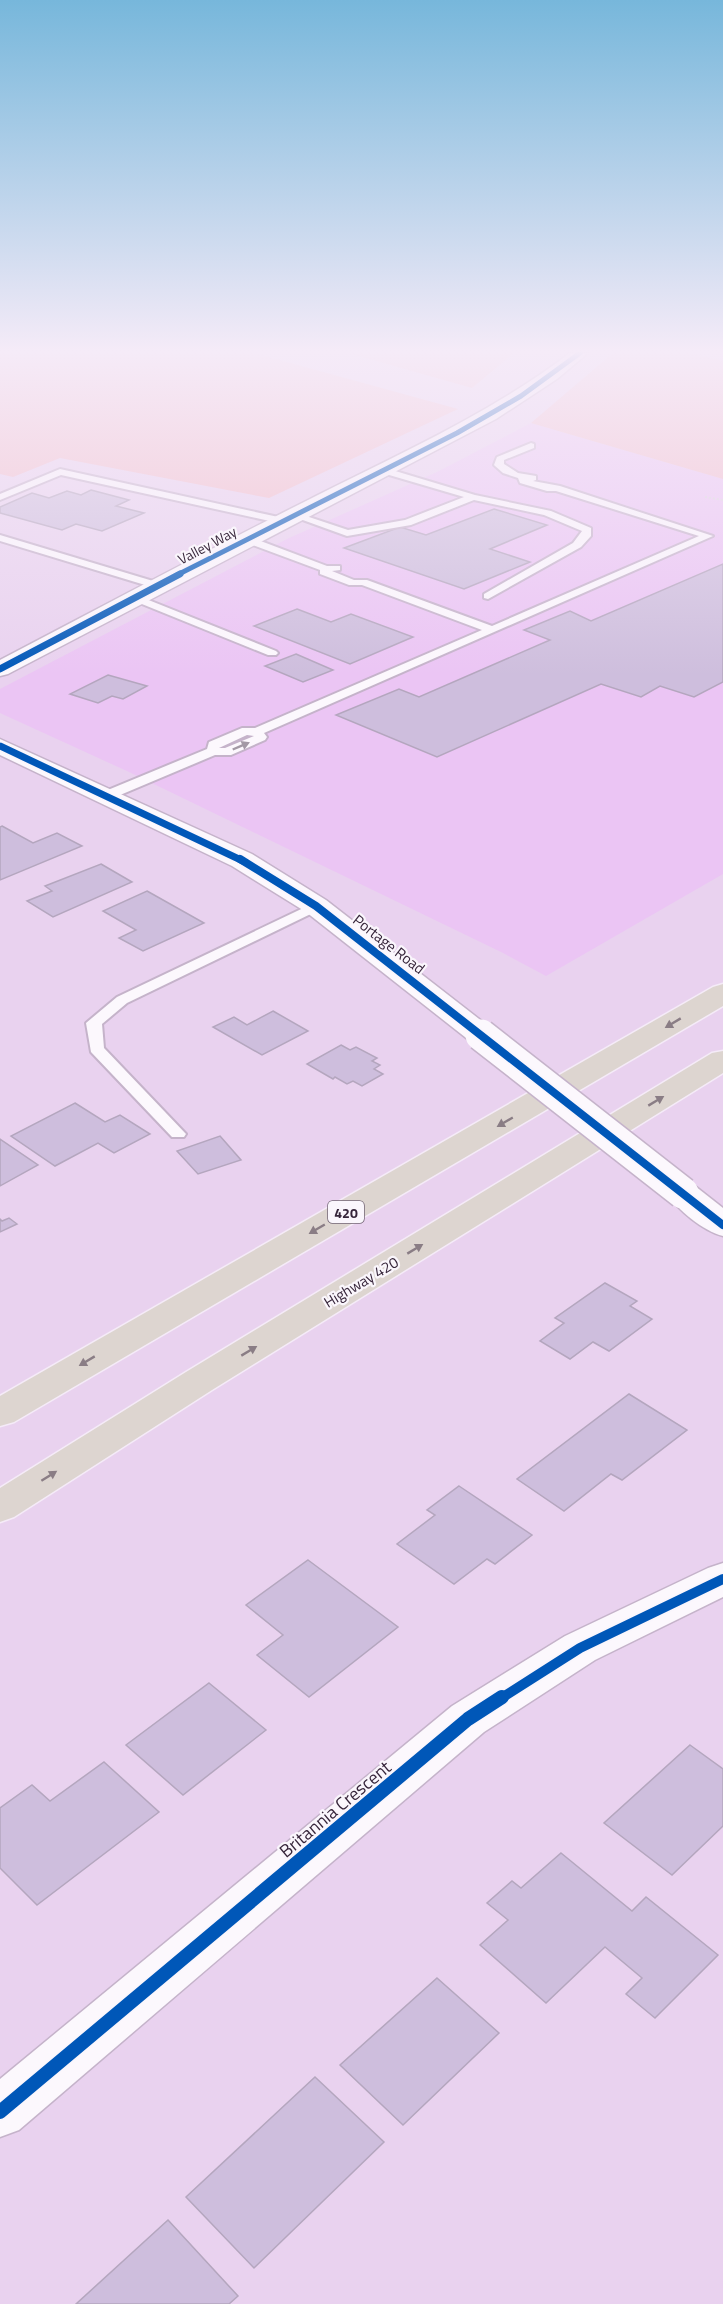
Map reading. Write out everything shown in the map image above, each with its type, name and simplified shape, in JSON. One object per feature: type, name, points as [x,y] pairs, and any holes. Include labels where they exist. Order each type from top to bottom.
[{"type":"highway","name":"420","points":[[0,1413],[137,1331],[491,1130],[723,993]]},
{"type":"highway","name":"Highway 420","points":[[0,1507],[199,1381],[723,1060]]},
{"type":"street","name":"Valley Way","points":[[0,669],[400,461]]},
{"type":"street","name":"Portage Road","points":[[0,746],[242,860],[315,906],[723,1226]]},
{"type":"street","name":"Britannia Crescent","points":[[0,2112],[468,1719],[580,1648],[723,1579]]},
{"type":"lane","points":[[108,795],[213,751],[227,752],[261,737],[257,732],[708,536],[557,488],[547,488],[524,481],[523,477],[505,471],[499,465],[500,461]]},
{"type":"lane","points":[[382,470],[472,497],[559,517],[587,530],[586,536],[576,545],[488,596]]},
{"type":"lane","points":[[0,496],[60,472],[288,518],[347,533],[407,523],[472,497]]},
{"type":"lane","points":[[0,538],[159,586]]},
{"type":"lane","points":[[246,540],[326,568],[324,572],[353,583],[363,582],[492,630]]},
{"type":"lane","points":[[136,598],[272,653]]},
{"type":"lane","points":[[178,1134],[96,1049],[94,1023],[122,1000],[315,906]]},
{"type":"path","points":[[705,497],[723,498]]},
{"type":"shaded area","points":[[0,461],[54,461],[13,477],[0,474]]},
{"type":"shaded area","points":[[73,461],[349,461],[269,498]]},
{"type":"shaded area","points":[[459,461],[660,461],[723,479],[723,874],[546,976],[129,772],[0,713],[0,689],[287,539]]},
{"type":"shaded area","points":[[660,461],[723,461],[723,479]]},
{"type":"building","points":[[91,490],[129,500],[116,506],[144,513],[102,531],[76,524],[62,530],[0,513],[0,507],[32,493],[49,498],[67,491],[81,495]]},
{"type":"building","points":[[494,509],[547,525],[490,549],[530,562],[464,589],[344,548],[400,527],[426,535]]},
{"type":"building","points":[[723,564],[723,682],[694,697],[660,686],[641,697],[601,684],[437,757],[336,715],[399,689],[419,697],[550,640],[524,630],[570,611],[591,621]]},
{"type":"building","points":[[297,609],[331,622],[351,614],[413,637],[350,664],[254,626]]},
{"type":"building","points":[[296,654],[333,670],[303,682],[265,666]]},
{"type":"building","points":[[108,675],[147,686],[123,699],[112,696],[98,703],[70,694]]},
{"type":"building","points":[[0,827],[33,843],[57,833],[82,846],[0,880]]},
{"type":"building","points":[[101,864],[132,882],[53,917],[27,901],[52,891],[45,886]]},
{"type":"building","points":[[147,891],[204,923],[143,951],[119,938],[136,930],[103,911]]},
{"type":"building","points":[[273,1011],[308,1031],[262,1055],[213,1027],[234,1017],[247,1025]]},
{"type":"building","points":[[341,1045],[350,1050],[356,1047],[377,1058],[372,1061],[380,1065],[374,1069],[383,1074],[362,1086],[353,1081],[347,1084],[335,1077],[333,1079],[307,1064]]},
{"type":"building","points":[[75,1103],[105,1122],[120,1115],[150,1134],[114,1153],[98,1143],[55,1166],[11,1136]]},
{"type":"building","points":[[220,1136],[241,1160],[198,1174],[177,1151]]},
{"type":"building","points":[[0,1139],[38,1165],[0,1186]]},
{"type":"building","points":[[9,1218],[17,1224],[0,1232],[0,1219],[2,1221]]},
{"type":"building","points":[[605,1283],[637,1301],[630,1306],[652,1319],[609,1351],[593,1342],[570,1359],[540,1341],[564,1323],[555,1318]]},
{"type":"building","points":[[629,1394],[687,1430],[622,1480],[611,1474],[564,1511],[517,1479]]},
{"type":"building","points":[[459,1486],[532,1535],[495,1564],[487,1559],[454,1584],[397,1544],[435,1515],[427,1510]]},
{"type":"building","points":[[308,1560],[398,1627],[309,1697],[257,1655],[283,1635],[246,1605]]},
{"type":"building","points":[[209,1683],[266,1730],[183,1795],[126,1745]]},
{"type":"building","points":[[690,1745],[723,1769],[723,1826],[672,1875],[604,1823]]},
{"type":"building","points":[[104,1762],[159,1812],[37,1905],[0,1868],[0,1808],[32,1785],[50,1801]]},
{"type":"building","points":[[561,1853],[632,1911],[646,1897],[718,1955],[655,2018],[626,1994],[642,1978],[605,1947],[546,2003],[480,1945],[508,1920],[487,1903],[512,1881],[521,1888]]},
{"type":"building","points":[[437,1978],[499,2033],[403,2125],[340,2065]]},
{"type":"building","points":[[315,2077],[384,2142],[254,2268],[186,2197]]},
{"type":"building","points":[[168,2220],[238,2296],[229,2304],[76,2304]]},
{"type":"cycle path","points":[[0,669],[243,541],[402,461]]},
{"type":"cycle path","points":[[0,746],[242,860],[316,906],[723,1225]]},
{"type":"cycle path","points":[[0,2112],[468,1719],[580,1648],[723,1579]]}]
